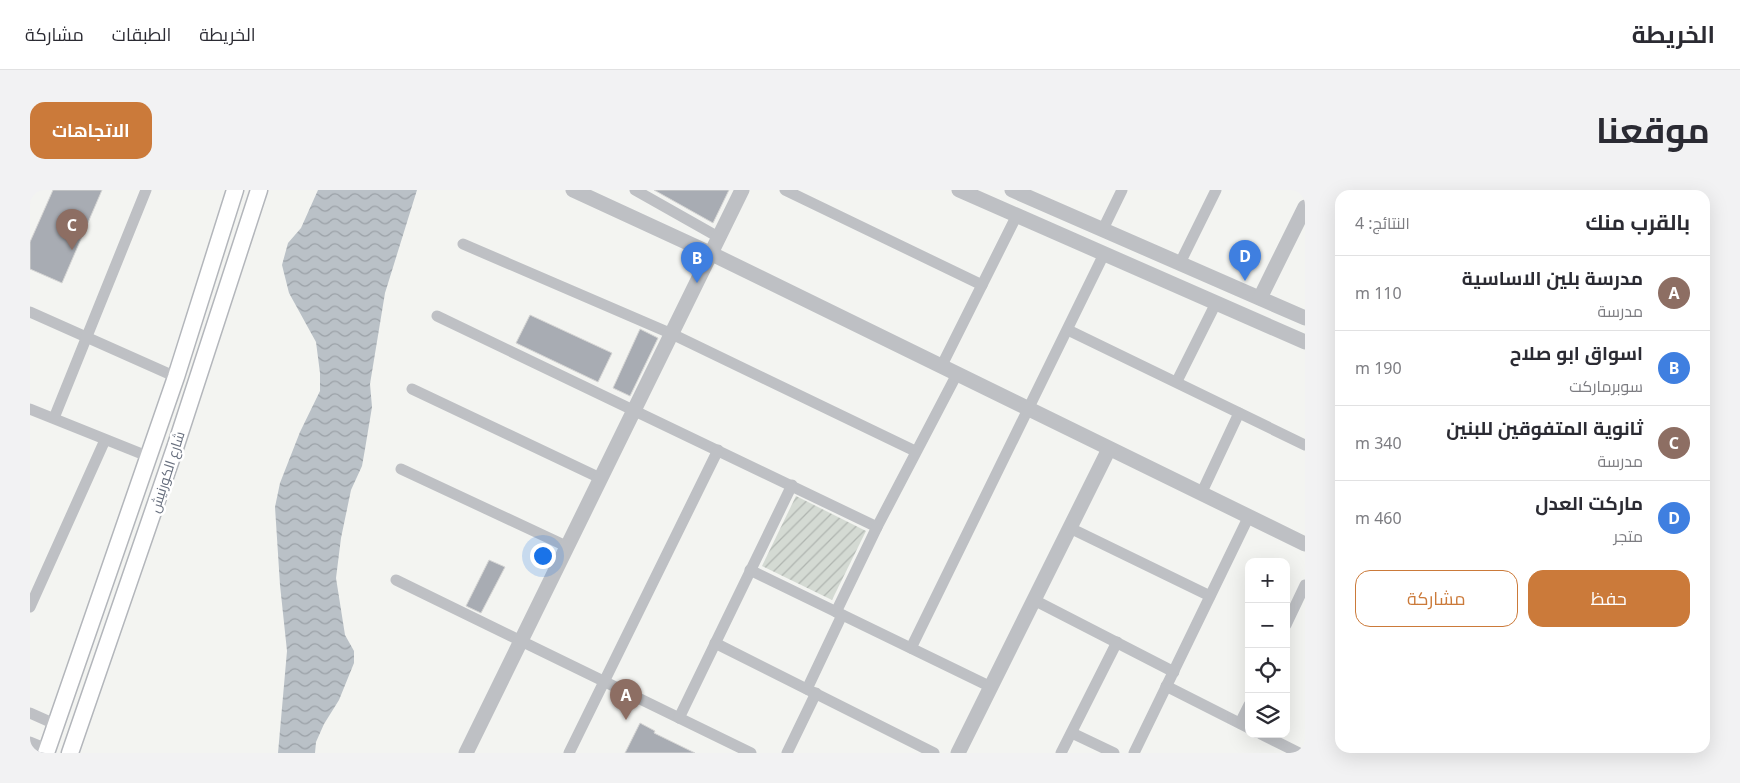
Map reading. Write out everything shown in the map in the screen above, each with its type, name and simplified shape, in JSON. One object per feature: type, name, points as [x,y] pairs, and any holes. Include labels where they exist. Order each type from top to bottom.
[{"type":"main road","name":"شارع الكورنيش","points":[[46,751],[57,725],[147,456],[176,377],[235,190]]},
{"type":"main road","name":"شارع الكورنيش","points":[[70,753],[133,574],[258,190]]},
{"type":"main road","points":[[110,567],[133,574]]},
{"type":"street","points":[[54,418],[85,337],[146,190]]},
{"type":"street","points":[[572,190],[712,254],[1305,544]]},
{"type":"street","points":[[635,190],[720,238]]},
{"type":"street","points":[[466,753],[742,190]]},
{"type":"street","points":[[785,190],[982,285]]},
{"type":"street","points":[[959,190],[1305,342]]},
{"type":"street","points":[[1102,229],[1122,190]]},
{"type":"street","points":[[1180,263],[1216,190]]},
{"type":"street","points":[[1022,192],[1305,318]]},
{"type":"street","points":[[1260,298],[1304,211]]},
{"type":"street","points":[[941,367],[1017,215]]},
{"type":"street","points":[[463,244],[672,334],[915,451]]},
{"type":"street","points":[[1140,270],[1149,250]]},
{"type":"street","points":[[911,648],[1104,254]]},
{"type":"street","points":[[1177,381],[1216,303]]},
{"type":"street","points":[[30,312],[176,377]]},
{"type":"street","points":[[437,316],[877,527]]},
{"type":"street","points":[[1068,330],[1177,381],[1305,445]]},
{"type":"street","points":[[787,753],[839,613],[877,527],[956,374]]},
{"type":"street","points":[[412,389],[600,478]]},
{"type":"street","points":[[30,409],[147,456]]},
{"type":"street","points":[[1201,494],[1240,413]]},
{"type":"street","points":[[30,608],[105,440]]},
{"type":"street","points":[[958,753],[1109,449]]},
{"type":"street","points":[[569,753],[718,450]]},
{"type":"street","points":[[402,469],[566,546]]},
{"type":"street","points":[[679,718],[792,485]]},
{"type":"street","points":[[1134,753],[1249,516]]},
{"type":"street","points":[[1070,528],[1210,596]]},
{"type":"street","points":[[750,570],[992,687]]},
{"type":"street","points":[[396,580],[751,753]]},
{"type":"street","points":[[1290,616],[1305,584]]},
{"type":"street","points":[[1034,600],[1174,672]]},
{"type":"street","points":[[1061,753],[1118,642]]},
{"type":"street","points":[[715,643],[934,753]]},
{"type":"street","points":[[1166,686],[1244,726]]},
{"type":"street","points":[[30,713],[57,725]]},
{"type":"street","points":[[1072,732],[1114,753]]},
{"type":"street","points":[[1270,738],[1299,753]]},
{"type":"street","points":[[30,742],[46,751]]},
{"type":"shaded area","points":[[796,496],[866,531],[832,600],[762,566]]},
{"type":"water","points":[[318,190],[417,190],[385,293],[370,384],[372,407],[362,466],[351,490],[341,538],[336,578],[345,635],[354,651],[354,663],[339,700],[324,724],[316,742],[315,753],[278,753],[287,651],[275,507],[280,483],[300,432],[320,391],[316,342],[289,293],[282,265],[288,243],[301,228]]},
{"type":"building","points":[[53,190],[102,190],[62,283],[30,269],[30,242]]},
{"type":"building","points":[[654,190],[729,190],[713,223]]},
{"type":"building","points":[[530,315],[612,353],[598,382],[516,343]]},
{"type":"building","points":[[640,329],[658,338],[630,396],[613,388]]},
{"type":"building","points":[[489,560],[505,567],[481,613],[466,606]]},
{"type":"building","points":[[640,723],[655,731],[654,733],[695,753],[625,753]]},
{"type":"place","name":"ثانوية المتفوقين للبنين","points":[[72,250]]},
{"type":"place","name":"ماركت العدل","points":[[1245,281]]},
{"type":"place","name":"اسواق ابو صلاح","points":[[697,283]]},
{"type":"place","name":"مدرسة بلين الاساسية","points":[[626,720]]}]
